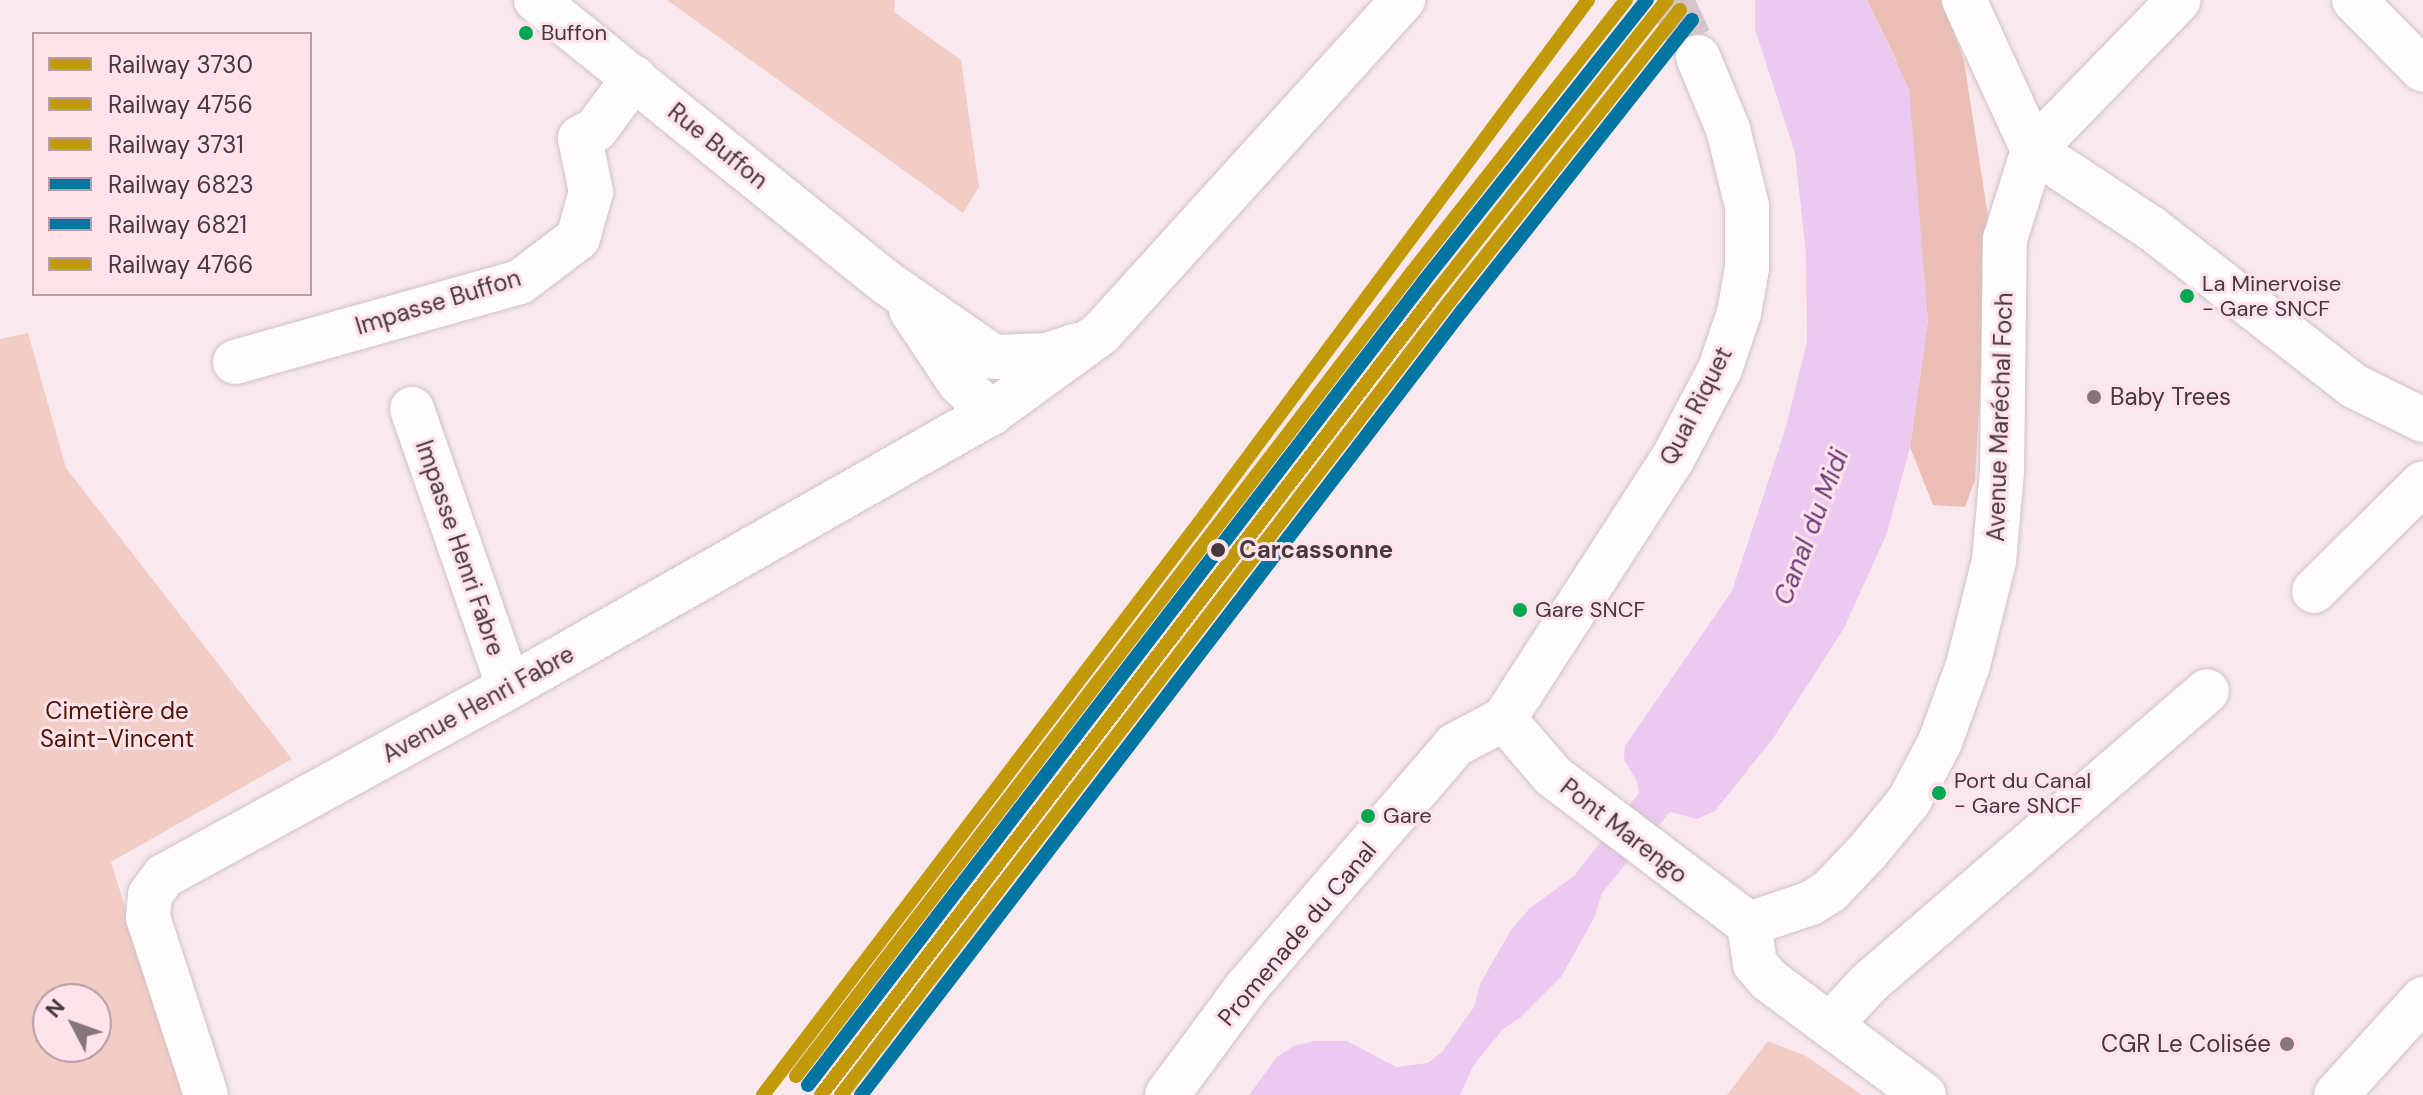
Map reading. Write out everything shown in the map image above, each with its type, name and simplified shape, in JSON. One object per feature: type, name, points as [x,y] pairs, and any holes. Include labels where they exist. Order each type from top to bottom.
[{"type":"street","name":"Rue Buffon","points":[[536,0],[899,292],[994,357],[1048,355],[1094,339]]},
{"type":"street","name":"Rue Buffon","points":[[899,292],[959,382],[991,413],[1094,339],[1403,0]]},
{"type":"street","points":[[1964,0],[2033,150],[2151,228],[2354,386],[2423,420]]},
{"type":"street","points":[[2033,150],[2179,0]]},
{"type":"street","points":[[2354,0],[2423,70]]},
{"type":"street","name":"Quai Riquet","points":[[1504,719],[1673,458],[1720,369],[1739,313],[1747,268],[1747,206],[1728,129],[1698,57]]},
{"type":"street","name":"Impasse Buffon","points":[[235,362],[520,282],[578,238],[591,192],[580,138],[596,129],[634,78]]},
{"type":"street","name":"Avenue Maréchal Foch","points":[[1749,924],[1811,903],[1830,891],[1909,801],[1940,742],[1968,665],[1994,561],[2001,487],[2005,239],[2033,150]]},
{"type":"street","name":"Impasse Henri Fabre","points":[[412,409],[509,687]]},
{"type":"street","name":"Avenue Henri Fabre","points":[[206,1095],[148,918],[150,895],[164,876],[509,687],[991,413]]},
{"type":"street","points":[[2314,591],[2423,483]]},
{"type":"street","points":[[1830,1025],[1870,982],[2207,691]]},
{"type":"street","name":"Pont Marengo","points":[[1504,719],[1553,776],[1695,887],[1749,924]]},
{"type":"street","name":"Promenade du Canal","points":[[1167,1095],[1247,987],[1455,745],[1504,719]]},
{"type":"street","points":[[1749,924],[1755,964],[1769,980],[1924,1095]]},
{"type":"street","points":[[2336,1095],[2423,999]]},
{"type":"green space","points":[[667,0],[895,0],[894,12],[961,60],[979,187],[963,213]]},
{"type":"green space","name":"Cimetière de Saint-Vincent","points":[[28,333],[66,468],[292,759],[111,862],[184,1095],[0,1095],[0,339]]},
{"type":"green space","points":[[1768,1041],[1806,1056],[1862,1095],[1727,1095]]},
{"type":"shaded area","points":[[1867,0],[1942,0],[1964,61],[1989,223],[1975,480],[1965,507],[1933,505],[1910,447],[1928,320],[1896,60]]},
{"type":"water","name":"Canal du Midi","points":[[1755,0],[1867,0],[1909,89],[1928,320],[1910,447],[1887,533],[1844,628],[1774,737],[1715,811],[1697,819],[1670,812],[1619,872],[1602,893],[1594,918],[1561,977],[1521,1017],[1503,1029],[1473,1066],[1460,1095],[1249,1095],[1277,1057],[1294,1046],[1314,1041],[1347,1041],[1396,1067],[1428,1063],[1442,1052],[1474,1007],[1480,984],[1511,930],[1530,908],[1574,876],[1639,793],[1637,781],[1624,760],[1625,746],[1732,591],[1786,427],[1807,342],[1806,254],[1795,153],[1755,29]]},
{"type":"tunnel","points":[[1671,0],[1698,57]]},
{"type":"railway","points":[[848,1095],[1002,894]]},
{"type":"rail line","name":"3731","points":[[763,1095],[1205,515],[1588,0]]},
{"type":"rail line","name":"4766","points":[[796,1076],[1412,272],[1626,0]]},
{"type":"rail line","name":"6823","points":[[808,1085],[1424,281],[1647,0]]},
{"type":"rail line","name":"3730","points":[[821,1095],[1437,291],[1667,0]]},
{"type":"rail line","name":"4756","points":[[841,1095],[1450,301],[1680,10]]},
{"type":"rail line","name":"6821","points":[[861,1095],[1462,311],[1692,20]]},
{"type":"place","name":"Buffon","points":[[526,33]]},
{"type":"place","name":"La Minervoise - Gare SNCF","points":[[2187,296]]},
{"type":"place","name":"Baby Trees","points":[[2094,397]]},
{"type":"place","name":"Carcassonne","points":[[1218,550]]},
{"type":"place","name":"Gare SNCF","points":[[1520,610]]},
{"type":"place","name":"Port du Canal - Gare SNCF","points":[[1939,793]]},
{"type":"place","name":"Gare","points":[[1368,816]]},
{"type":"place","name":"CGR Le Colisée","points":[[2287,1044]]}]
